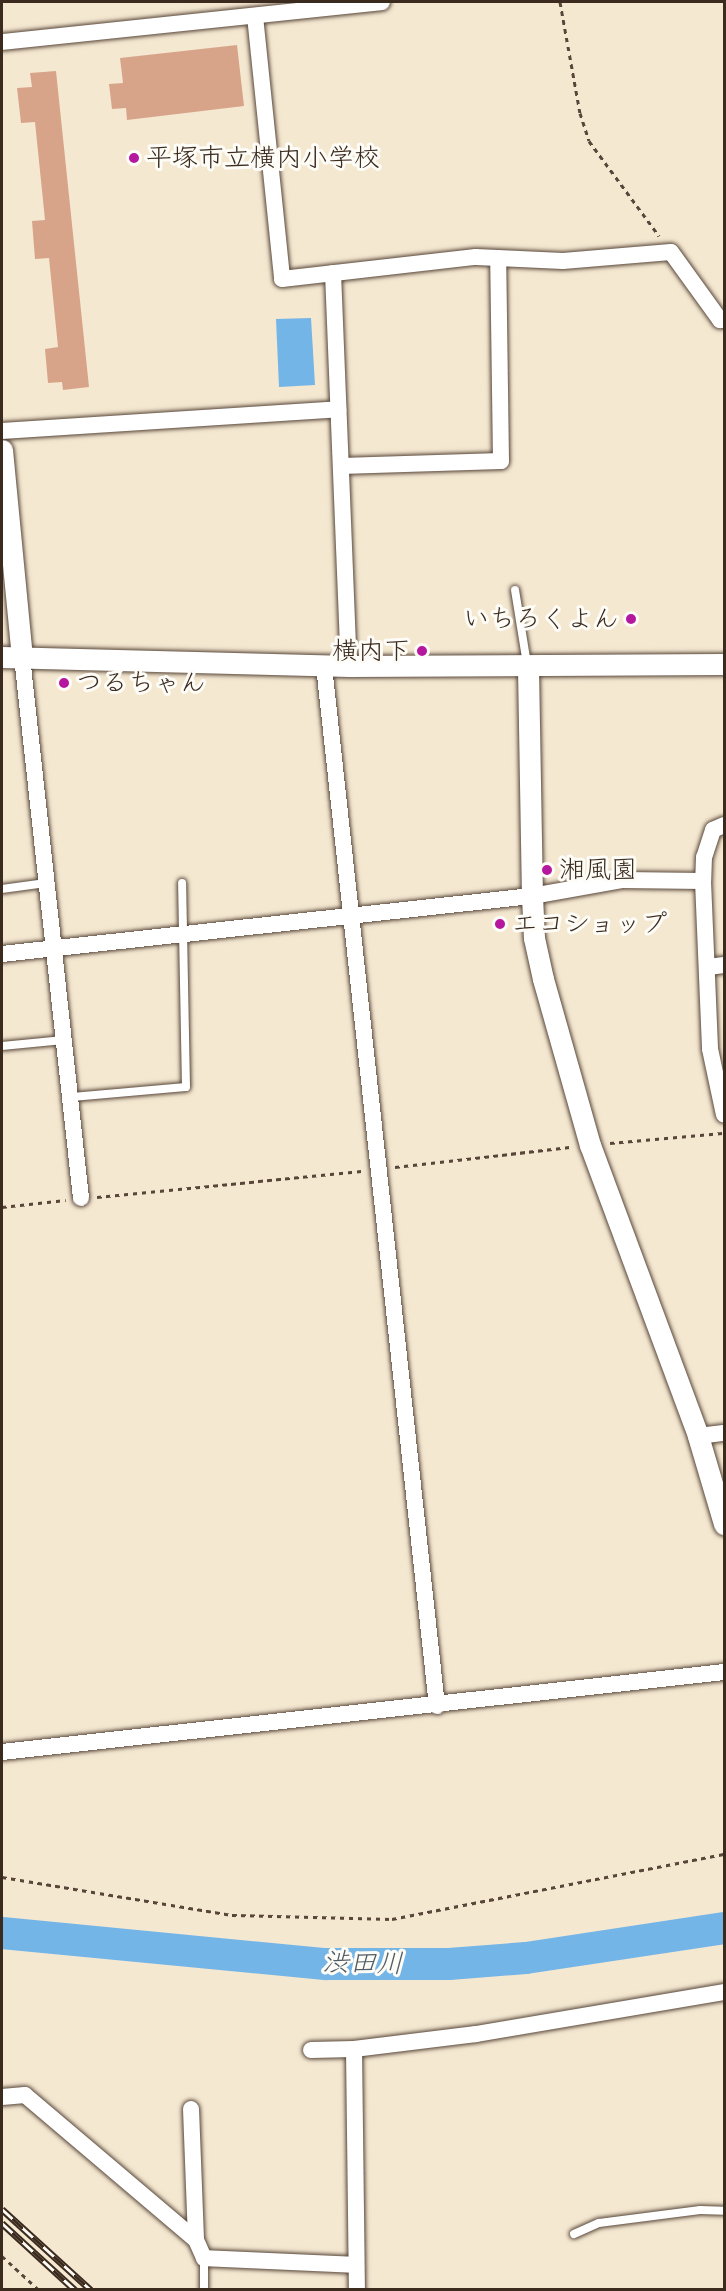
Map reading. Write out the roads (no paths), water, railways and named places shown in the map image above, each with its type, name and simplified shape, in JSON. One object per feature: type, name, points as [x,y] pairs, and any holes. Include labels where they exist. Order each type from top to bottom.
[{"type":"street","points":[[2,42],[382,2]]},
{"type":"street","points":[[255,16],[282,279],[498,258],[563,261],[671,252],[723,323]]},
{"type":"street","points":[[341,466],[501,461],[498,258]]},
{"type":"street","points":[[333,273],[349,666]]},
{"type":"street","points":[[2,431],[339,409]]},
{"type":"street","points":[[2,450],[12,657],[46,883],[72,1097],[81,1198]]},
{"type":"street","points":[[12,657],[324,666],[528,668],[724,664]]},
{"type":"street","points":[[324,666],[437,1706]]},
{"type":"street","points":[[528,668],[531,896],[534,938],[543,979],[587,1134],[698,1436],[724,1524]]},
{"type":"street","points":[[724,825],[714,830],[704,857],[703,881],[716,966],[710,1049],[724,1115]]},
{"type":"street","points":[[2,954],[351,918],[531,896],[622,880],[703,881]]},
{"type":"street","points":[[698,1436],[724,1433]]},
{"type":"street","points":[[2,1752],[437,1706],[724,1672]]},
{"type":"street","points":[[311,2050],[354,2049],[476,2034],[724,1992]]},
{"type":"street","points":[[354,2049],[357,2289]]},
{"type":"street","points":[[2,2097],[24,2095],[196,2240]]},
{"type":"street","points":[[191,2109],[196,2240],[204,2258],[356,2265]]},
{"type":"lane","points":[[514,590],[528,668]]},
{"type":"lane","points":[[2,889],[46,883]]},
{"type":"lane","points":[[72,1097],[186,1086],[180,934],[182,883]]},
{"type":"lane","points":[[2,1047],[65,1040]]},
{"type":"lane","points":[[574,2235],[599,2223],[700,2210],[724,2211]]},
{"type":"lane","points":[[204,2258],[204,2289]]},
{"type":"water","points":[[311,318],[315,385],[279,387],[276,319]]},
{"type":"waterway","name":"渋田川","points":[[2,1933],[326,1964],[449,1964],[526,1958],[724,1928]]},
{"type":"railway","points":[[2,2209],[91,2290]]},
{"type":"railway","points":[[2,2223],[75,2290]]},
{"type":"place","name":"平塚市立横内小学校","points":[[134,158]]},
{"type":"place","name":"いちろくよん","points":[[631,619]]},
{"type":"place","name":"横内下","points":[[422,651]]},
{"type":"place","name":"つるちゃん","points":[[64,683]]},
{"type":"place","name":"湘風園","points":[[547,870]]},
{"type":"place","name":"エコショップ","points":[[500,924]]}]
